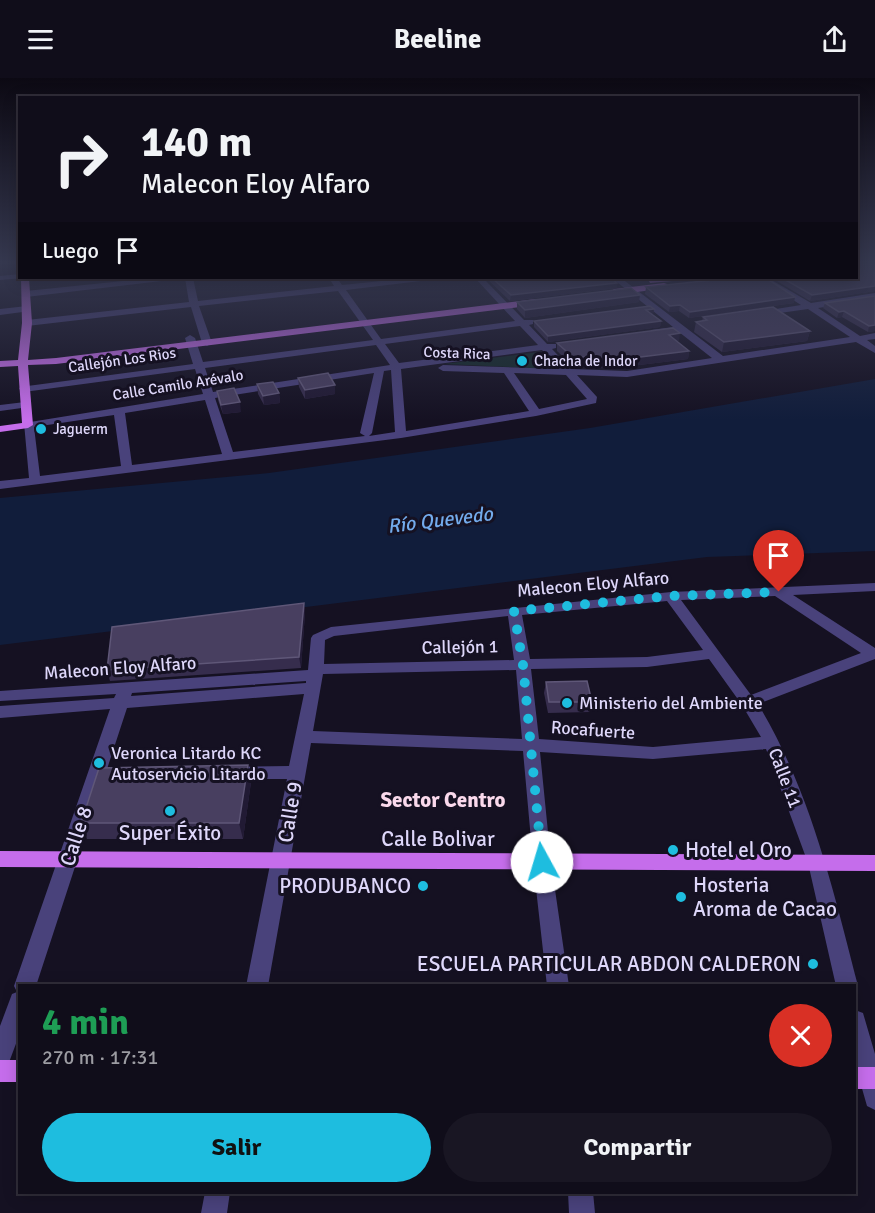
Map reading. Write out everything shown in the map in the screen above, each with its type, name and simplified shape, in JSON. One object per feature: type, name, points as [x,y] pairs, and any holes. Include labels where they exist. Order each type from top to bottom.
[{"type":"main road","points":[[27,314],[23,362],[28,425]]},
{"type":"main road","points":[[0,364],[56,361],[206,339],[412,314]]},
{"type":"main road","name":"Calle Camilo Arévalo","points":[[0,429],[28,425]]},
{"type":"main road","name":"Calle Bolivar","points":[[0,859],[875,863]]},
{"type":"main road","points":[[0,1071],[18,1071]]},
{"type":"street","points":[[27,323],[106,314]]},
{"type":"street","points":[[197,314],[206,339]]},
{"type":"street","points":[[358,314],[396,366],[401,435]]},
{"type":"street","points":[[0,485],[401,435],[588,404],[593,398],[514,314]]},
{"type":"street","points":[[665,314],[683,326],[722,360]]},
{"type":"street","points":[[822,314],[875,350]]},
{"type":"street","name":"Callejón Los Rios","points":[[24,388],[546,320]]},
{"type":"street","points":[[647,333],[683,326]]},
{"type":"street","name":"Costa Rica","points":[[396,366],[627,374],[875,336]]},
{"type":"street","points":[[191,341],[229,458]]},
{"type":"street","name":"Calle Camilo Arévalo","points":[[28,425],[396,366],[569,344]]},
{"type":"street","points":[[366,433],[380,369]]},
{"type":"street","points":[[506,369],[536,413]]},
{"type":"street","points":[[0,408],[25,405]]},
{"type":"street","points":[[119,410],[127,470]]},
{"type":"street","points":[[28,425],[34,480]]},
{"type":"street","name":"Malecon Eloy Alfaro","points":[[318,638],[331,632],[671,596],[875,587]]},
{"type":"street","points":[[779,592],[874,655]]},
{"type":"street","name":"Calle 11","points":[[671,596],[748,702],[772,742],[817,863],[847,984]]},
{"type":"street","points":[[514,611],[523,665],[542,862],[558,984]]},
{"type":"street","name":"Calle 9","points":[[257,984],[282,861],[314,677],[318,638]]},
{"type":"street","name":"Callejón 1","points":[[314,677],[523,665],[647,662],[712,654]]},
{"type":"street","points":[[748,702],[874,655]]},
{"type":"street","name":"Malecon Eloy Alfaro","points":[[0,712],[124,694],[314,677]]},
{"type":"street","name":"Malecon Eloy Alfaro","points":[[0,696],[124,694]]},
{"type":"street","name":"Calle 8","points":[[26,984],[124,694]]},
{"type":"street","name":"Rocafuerte","points":[[303,737],[530,745],[653,753],[772,742]]},
{"type":"street","points":[[214,774],[296,772]]},
{"type":"street","points":[[96,776],[119,776]]},
{"type":"street","points":[[0,1057],[18,1007]]},
{"type":"street","points":[[856,1025],[868,1083]]},
{"type":"street","points":[[214,1213],[218,1194]]},
{"type":"street","points":[[580,1194],[582,1213]]},
{"type":"green space","points":[[539,352],[553,369],[444,364]]},
{"type":"water","name":"Río Quevedo","points":[[875,379],[875,551],[707,557],[0,645],[0,498],[269,473],[590,428]]},
{"type":"building","points":[[588,314],[651,314],[661,321],[548,336],[534,321]]},
{"type":"building","points":[[724,314],[784,314],[810,331],[724,342],[696,322],[707,320],[703,317]]},
{"type":"building","points":[[849,314],[875,314],[875,325],[869,326]]},
{"type":"building","points":[[673,328],[680,333],[669,335],[689,351],[616,360],[591,360],[590,356],[574,358],[557,343]]},
{"type":"building","points":[[328,373],[335,385],[305,390],[298,378]]},
{"type":"building","points":[[273,382],[279,393],[263,396],[257,384]]},
{"type":"building","points":[[234,388],[240,402],[221,405],[217,391]]},
{"type":"building","points":[[304,603],[299,657],[107,670],[112,627]]},
{"type":"building","points":[[587,681],[592,702],[549,702],[546,682]]},
{"type":"building","name":"Super Éxito","points":[[248,765],[239,823],[81,823],[99,768]]},
{"type":"place","name":"Chacha de Indor","points":[[522,361]]},
{"type":"place","name":"Jaguerm","points":[[41,429]]},
{"type":"place","name":"Ministerio del Ambiente","points":[[567,703]]},
{"type":"place","name":"Veronica Litardo KC Autoservicio Litardo","points":[[99,763]]},
{"type":"place","name":"Super Éxito","points":[[170,811]]},
{"type":"place","name":"Hotel el Oro","points":[[673,850]]},
{"type":"place","name":"PRODUBANCO","points":[[423,886]]},
{"type":"place","name":"Hosteria Aroma de Cacao","points":[[681,897]]},
{"type":"place","name":"ESCUELA PARTICULAR ABDON CALDERON","points":[[813,964]]},
{"type":"district","name":"Sector Centro","points":[[443,800]]},
{"type":"route","points":[[542,862],[523,665],[514,611],[671,596],[779,592]]}]
